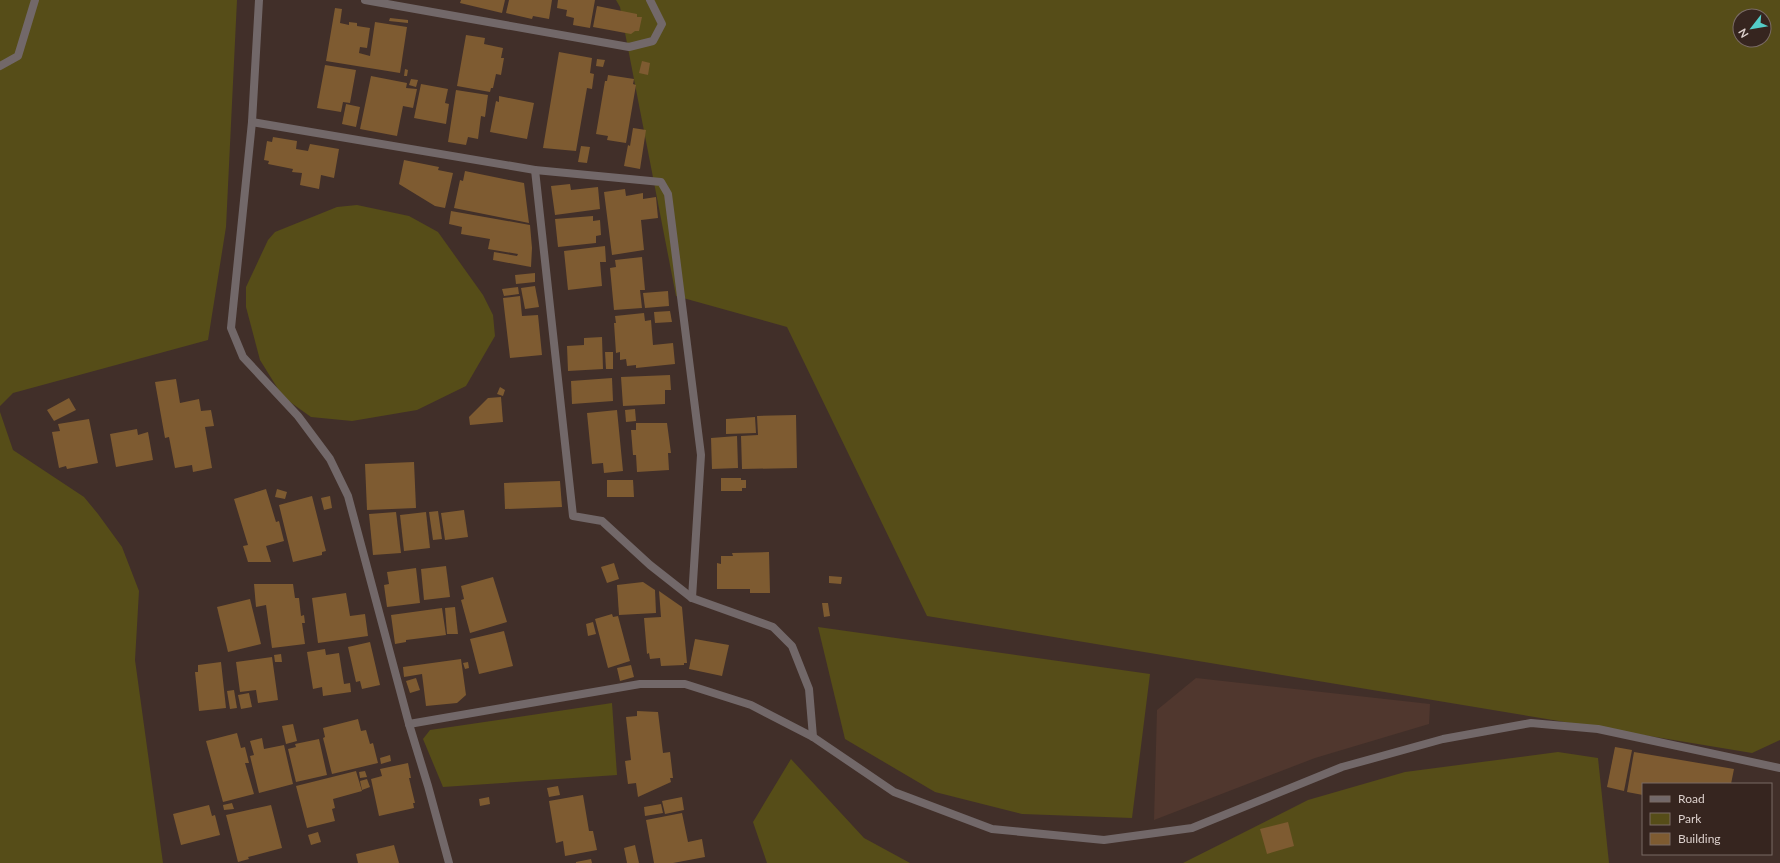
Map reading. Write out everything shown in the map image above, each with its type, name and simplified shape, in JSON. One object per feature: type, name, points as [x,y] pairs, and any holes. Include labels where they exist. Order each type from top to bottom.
[{"type":"street","points":[[0,66],[18,56],[35,0]]},
{"type":"street","points":[[259,0],[252,122],[231,328],[243,358],[298,416],[330,459],[348,496],[448,863]]},
{"type":"street","points":[[365,0],[629,47],[653,41],[662,24],[650,0]]},
{"type":"street","points":[[252,122],[535,170],[661,182],[668,194],[701,455],[692,598]]},
{"type":"street","points":[[535,170],[573,516],[602,521],[650,565],[692,598],[773,627],[792,646],[809,689],[813,737]]},
{"type":"street","points":[[409,724],[640,684],[685,684],[751,705],[813,737],[894,792],[992,829],[1104,840],[1192,828],[1342,767],[1443,739],[1531,723],[1598,728],[1780,768]]},
{"type":"shaded area","points":[[1196,678],[1430,704],[1429,724],[1315,758],[1154,820],[1157,710]]},
{"type":"green space","points":[[0,0],[237,0],[226,227],[208,340],[13,393],[0,406]]},
{"type":"green space","points":[[616,0],[1780,0],[1780,740],[1752,753],[927,616],[787,327],[676,296],[620,7]]},
{"type":"green space","points":[[357,205],[409,216],[438,232],[483,295],[493,315],[495,336],[466,386],[417,410],[352,421],[311,417],[283,397],[260,360],[246,307],[246,287],[268,240],[275,232],[337,207]]},
{"type":"green space","points":[[0,412],[13,450],[84,497],[98,514],[122,547],[139,591],[135,660],[163,863],[0,863]]},
{"type":"green space","points":[[818,627],[1150,674],[1132,818],[1022,814],[935,792],[845,739]]},
{"type":"green space","points":[[612,703],[617,775],[443,787],[423,739],[430,730]]},
{"type":"green space","points":[[1558,752],[1598,758],[1609,863],[1183,863],[1308,800],[1405,772]]},
{"type":"green space","points":[[791,759],[864,838],[910,863],[767,863],[753,822]]},
{"type":"building","points":[[461,0],[505,0],[502,13],[460,3]]},
{"type":"building","points":[[509,0],[552,0],[549,19],[533,16],[532,19],[506,13]]},
{"type":"building","points":[[558,0],[595,0],[590,28],[573,25],[574,18],[566,16],[567,10],[557,8]]},
{"type":"building","points":[[597,6],[637,14],[637,17],[642,17],[639,31],[635,31],[631,34],[593,27]]},
{"type":"building","points":[[335,8],[342,9],[340,23],[349,25],[349,22],[357,23],[357,26],[370,28],[367,48],[360,47],[359,53],[370,56],[375,22],[407,27],[400,73],[326,61]]},
{"type":"building","points":[[390,18],[408,20],[408,23],[389,21]]},
{"type":"building","points":[[466,35],[485,38],[484,44],[503,48],[501,58],[504,58],[501,75],[496,74],[493,88],[491,88],[490,92],[457,86]]},
{"type":"building","points":[[559,52],[592,58],[590,73],[594,74],[592,89],[587,88],[576,151],[543,148]]},
{"type":"building","points":[[597,59],[605,60],[603,67],[596,66]]},
{"type":"building","points":[[642,61],[650,63],[648,75],[639,73]]},
{"type":"building","points":[[325,65],[356,70],[350,103],[343,102],[341,112],[317,108]]},
{"type":"building","points":[[405,69],[408,70],[407,76],[404,76]]},
{"type":"building","points":[[608,75],[634,79],[633,84],[636,85],[626,143],[607,140],[608,136],[596,134],[605,81],[607,81]]},
{"type":"building","points":[[371,76],[407,83],[406,88],[417,89],[413,108],[403,106],[397,136],[360,129]]},
{"type":"building","points":[[411,79],[418,80],[416,87],[409,85]]},
{"type":"building","points":[[421,84],[448,89],[445,103],[449,104],[446,124],[414,118]]},
{"type":"building","points":[[456,90],[488,95],[485,117],[481,116],[478,139],[468,137],[466,145],[448,142]]},
{"type":"building","points":[[499,96],[534,103],[527,139],[490,132],[496,101],[499,102]]},
{"type":"building","points":[[346,104],[360,107],[356,127],[342,124]]},
{"type":"building","points":[[633,128],[646,130],[640,169],[624,166],[628,145],[630,146]]},
{"type":"building","points":[[273,137],[297,141],[296,149],[308,151],[310,144],[339,149],[334,178],[321,175],[319,189],[300,185],[302,173],[292,172],[293,169],[268,164],[269,161],[264,160],[267,141],[272,142]]},
{"type":"building","points":[[581,146],[590,147],[587,163],[578,162]]},
{"type":"building","points":[[404,160],[439,167],[438,170],[453,173],[445,208],[435,206],[399,184]]},
{"type":"building","points":[[465,171],[524,183],[529,223],[454,208],[460,180],[463,181]]},
{"type":"building","points":[[570,184],[571,190],[598,187],[600,209],[555,215],[551,186]]},
{"type":"building","points":[[625,189],[626,196],[643,193],[643,199],[656,197],[658,218],[641,220],[644,250],[612,255],[604,192]]},
{"type":"building","points":[[451,211],[530,225],[532,248],[531,267],[493,260],[494,252],[517,256],[518,254],[488,249],[490,239],[461,234],[462,227],[449,224]]},
{"type":"building","points":[[593,216],[593,221],[600,220],[601,235],[596,236],[596,243],[558,247],[555,219]]},
{"type":"building","points":[[605,246],[606,262],[600,262],[602,286],[568,290],[564,251]]},
{"type":"building","points":[[642,257],[645,290],[640,290],[642,308],[614,310],[610,268],[616,267],[615,260]]},
{"type":"building","points":[[535,273],[535,282],[516,284],[515,275]]},
{"type":"building","points":[[535,286],[539,307],[525,309],[521,288]]},
{"type":"building","points":[[518,287],[519,294],[504,296],[502,289]]},
{"type":"building","points":[[668,291],[669,306],[645,308],[643,293]]},
{"type":"building","points":[[520,296],[522,316],[538,315],[542,355],[510,358],[503,298]]},
{"type":"building","points":[[670,311],[672,322],[655,323],[654,312]]},
{"type":"building","points":[[644,313],[645,321],[651,320],[653,345],[673,343],[675,364],[636,368],[636,365],[627,366],[626,359],[620,360],[620,352],[616,353],[615,316]]},
{"type":"building","points":[[602,337],[603,369],[568,371],[567,346],[584,345],[584,338]]},
{"type":"building","points":[[605,352],[613,352],[613,369],[606,369]]},
{"type":"building","points":[[670,375],[671,390],[665,390],[665,404],[623,406],[621,377]]},
{"type":"building","points":[[612,378],[613,401],[572,404],[571,381]]},
{"type":"building","points":[[176,379],[180,403],[199,399],[201,411],[211,410],[214,426],[205,427],[212,468],[193,472],[192,465],[175,468],[169,437],[165,438],[155,382]]},
{"type":"building","points":[[500,387],[505,390],[503,396],[497,394]]},
{"type":"building","points":[[501,397],[503,422],[470,425],[469,417],[488,398]]},
{"type":"building","points":[[69,398],[76,410],[54,421],[47,410]]},
{"type":"building","points":[[635,409],[636,421],[626,422],[625,410]]},
{"type":"building","points":[[617,410],[623,471],[604,473],[603,463],[592,464],[587,413]]},
{"type":"building","points":[[796,415],[797,468],[742,469],[741,436],[758,435],[757,416]]},
{"type":"building","points":[[755,417],[756,433],[726,434],[726,419]]},
{"type":"building","points":[[89,419],[98,463],[67,469],[66,466],[59,468],[52,432],[60,431],[58,424]]},
{"type":"building","points":[[636,423],[667,423],[671,453],[668,453],[669,470],[637,472],[636,455],[633,455],[631,430],[636,430]]},
{"type":"building","points":[[137,429],[138,435],[148,432],[153,460],[116,467],[110,434]]},
{"type":"building","points":[[737,436],[738,468],[712,469],[711,438]]},
{"type":"building","points":[[414,462],[416,508],[367,510],[365,464]]},
{"type":"building","points":[[721,478],[741,478],[741,480],[746,480],[746,488],[742,488],[742,491],[721,491]]},
{"type":"building","points":[[607,480],[633,480],[634,497],[607,497]]},
{"type":"building","points":[[560,481],[562,507],[505,509],[504,483]]},
{"type":"building","points":[[266,489],[276,522],[279,521],[284,541],[266,546],[271,562],[248,562],[243,546],[248,545],[234,499]]},
{"type":"building","points":[[277,489],[287,492],[285,499],[275,497]]},
{"type":"building","points":[[312,496],[326,551],[322,552],[322,555],[293,562],[279,505]]},
{"type":"building","points":[[330,496],[332,508],[324,510],[321,498]]},
{"type":"building","points":[[464,510],[468,537],[445,540],[441,513]]},
{"type":"building","points":[[438,511],[442,539],[433,540],[429,512]]},
{"type":"building","points":[[396,512],[401,553],[373,555],[369,514]]},
{"type":"building","points":[[426,512],[430,548],[404,551],[400,515]]},
{"type":"building","points":[[769,552],[770,593],[750,593],[750,589],[717,589],[717,563],[721,564],[721,556],[733,556],[732,553]]},
{"type":"building","points":[[614,563],[619,579],[607,583],[601,567]]},
{"type":"building","points":[[446,566],[450,597],[424,600],[421,569]]},
{"type":"building","points":[[416,568],[420,603],[387,607],[384,585],[389,584],[387,572]]},
{"type":"building","points":[[829,576],[842,577],[841,584],[829,583]]},
{"type":"building","points":[[493,577],[507,622],[470,633],[461,600],[464,599],[461,586]]},
{"type":"building","points":[[643,582],[655,590],[656,613],[619,615],[617,585]]},
{"type":"building","points":[[254,584],[293,584],[295,598],[299,598],[301,616],[304,615],[305,623],[302,623],[305,644],[272,648],[266,605],[256,607]]},
{"type":"building","points":[[659,591],[682,607],[687,663],[684,663],[684,665],[661,666],[660,658],[650,659],[649,653],[647,654],[644,618],[661,617]]},
{"type":"building","points":[[346,593],[350,616],[365,614],[368,636],[318,643],[312,598]]},
{"type":"building","points":[[250,599],[261,644],[228,652],[217,607]]},
{"type":"building","points":[[822,603],[828,603],[830,616],[824,617]]},
{"type":"building","points":[[455,607],[458,634],[447,634],[445,608]]},
{"type":"building","points":[[442,608],[446,635],[406,640],[406,642],[395,644],[391,615]]},
{"type":"building","points":[[612,614],[613,617],[618,616],[630,661],[608,668],[595,619]]},
{"type":"building","points":[[593,622],[596,634],[588,636],[586,624]]},
{"type":"building","points":[[504,631],[513,666],[479,674],[470,639]]},
{"type":"building","points":[[695,639],[729,645],[722,676],[689,669]]},
{"type":"building","points":[[370,642],[380,685],[362,689],[360,681],[356,682],[348,647]]},
{"type":"building","points":[[325,649],[326,655],[339,653],[344,684],[350,683],[351,692],[323,696],[322,687],[313,689],[307,652]]},
{"type":"building","points":[[281,654],[282,662],[275,662],[274,655]]},
{"type":"building","points":[[272,657],[278,700],[258,703],[256,690],[240,692],[236,662]]},
{"type":"building","points":[[461,659],[466,695],[457,703],[426,706],[422,674],[404,677],[403,667]]},
{"type":"building","points":[[221,662],[226,708],[199,711],[195,672],[198,672],[198,665]]},
{"type":"building","points":[[468,662],[469,668],[465,669],[463,663]]},
{"type":"building","points":[[631,665],[634,677],[620,681],[617,668]]},
{"type":"building","points":[[416,678],[420,690],[410,693],[406,681]]},
{"type":"building","points":[[234,690],[237,708],[230,709],[227,691]]},
{"type":"building","points":[[249,693],[252,707],[241,709],[238,695]]},
{"type":"building","points":[[637,711],[658,712],[663,753],[670,752],[673,778],[670,778],[671,782],[638,797],[636,783],[628,784],[625,761],[631,760],[626,717],[637,716]]},
{"type":"building","points":[[358,719],[361,731],[366,730],[370,744],[373,743],[378,763],[332,774],[323,738],[325,737],[323,728]]},
{"type":"building","points":[[293,724],[297,741],[286,744],[282,726]]},
{"type":"building","points":[[237,733],[241,748],[245,747],[249,763],[245,763],[254,794],[223,802],[206,741]]},
{"type":"building","points":[[262,738],[264,749],[284,745],[293,784],[259,793],[250,756],[254,755],[250,741]]},
{"type":"building","points":[[319,739],[327,775],[296,782],[288,749],[296,747],[295,744]]},
{"type":"building","points":[[1615,747],[1632,750],[1624,791],[1607,787]]},
{"type":"building","points":[[1634,752],[1734,769],[1731,783],[1642,783],[1642,795],[1627,792]]},
{"type":"building","points":[[390,755],[391,761],[381,764],[380,758]]},
{"type":"building","points":[[408,763],[411,778],[409,778],[415,803],[413,803],[414,808],[379,816],[371,779],[382,776],[380,769]]},
{"type":"building","points":[[356,771],[362,791],[333,799],[335,808],[332,809],[335,821],[307,828],[296,786]]},
{"type":"building","points":[[365,771],[367,777],[360,778],[359,772]]},
{"type":"building","points":[[367,779],[370,787],[362,790],[360,781]]},
{"type":"building","points":[[558,786],[560,795],[549,797],[547,788]]},
{"type":"building","points":[[583,795],[589,831],[593,831],[597,850],[565,856],[563,841],[556,843],[549,801]]},
{"type":"building","points":[[489,797],[490,804],[480,806],[479,799]]},
{"type":"building","points":[[682,797],[684,810],[665,814],[662,801]]},
{"type":"building","points":[[232,803],[234,809],[224,810],[223,805]]},
{"type":"building","points":[[661,804],[663,813],[645,816],[644,807]]},
{"type":"building","points":[[209,805],[212,816],[215,815],[220,835],[181,845],[173,814]]},
{"type":"building","points":[[271,805],[282,848],[248,857],[249,859],[238,862],[226,815]]},
{"type":"building","points":[[682,813],[688,842],[702,839],[705,857],[673,863],[654,863],[646,820]]},
{"type":"building","points":[[1288,822],[1294,846],[1267,854],[1260,829]]},
{"type":"building","points":[[318,832],[321,842],[311,845],[308,835]]},
{"type":"building","points":[[394,845],[399,863],[358,863],[356,854]]},
{"type":"building","points":[[635,845],[639,863],[627,863],[624,848]]},
{"type":"building","points":[[591,859],[592,863],[576,863],[576,862]]}]
